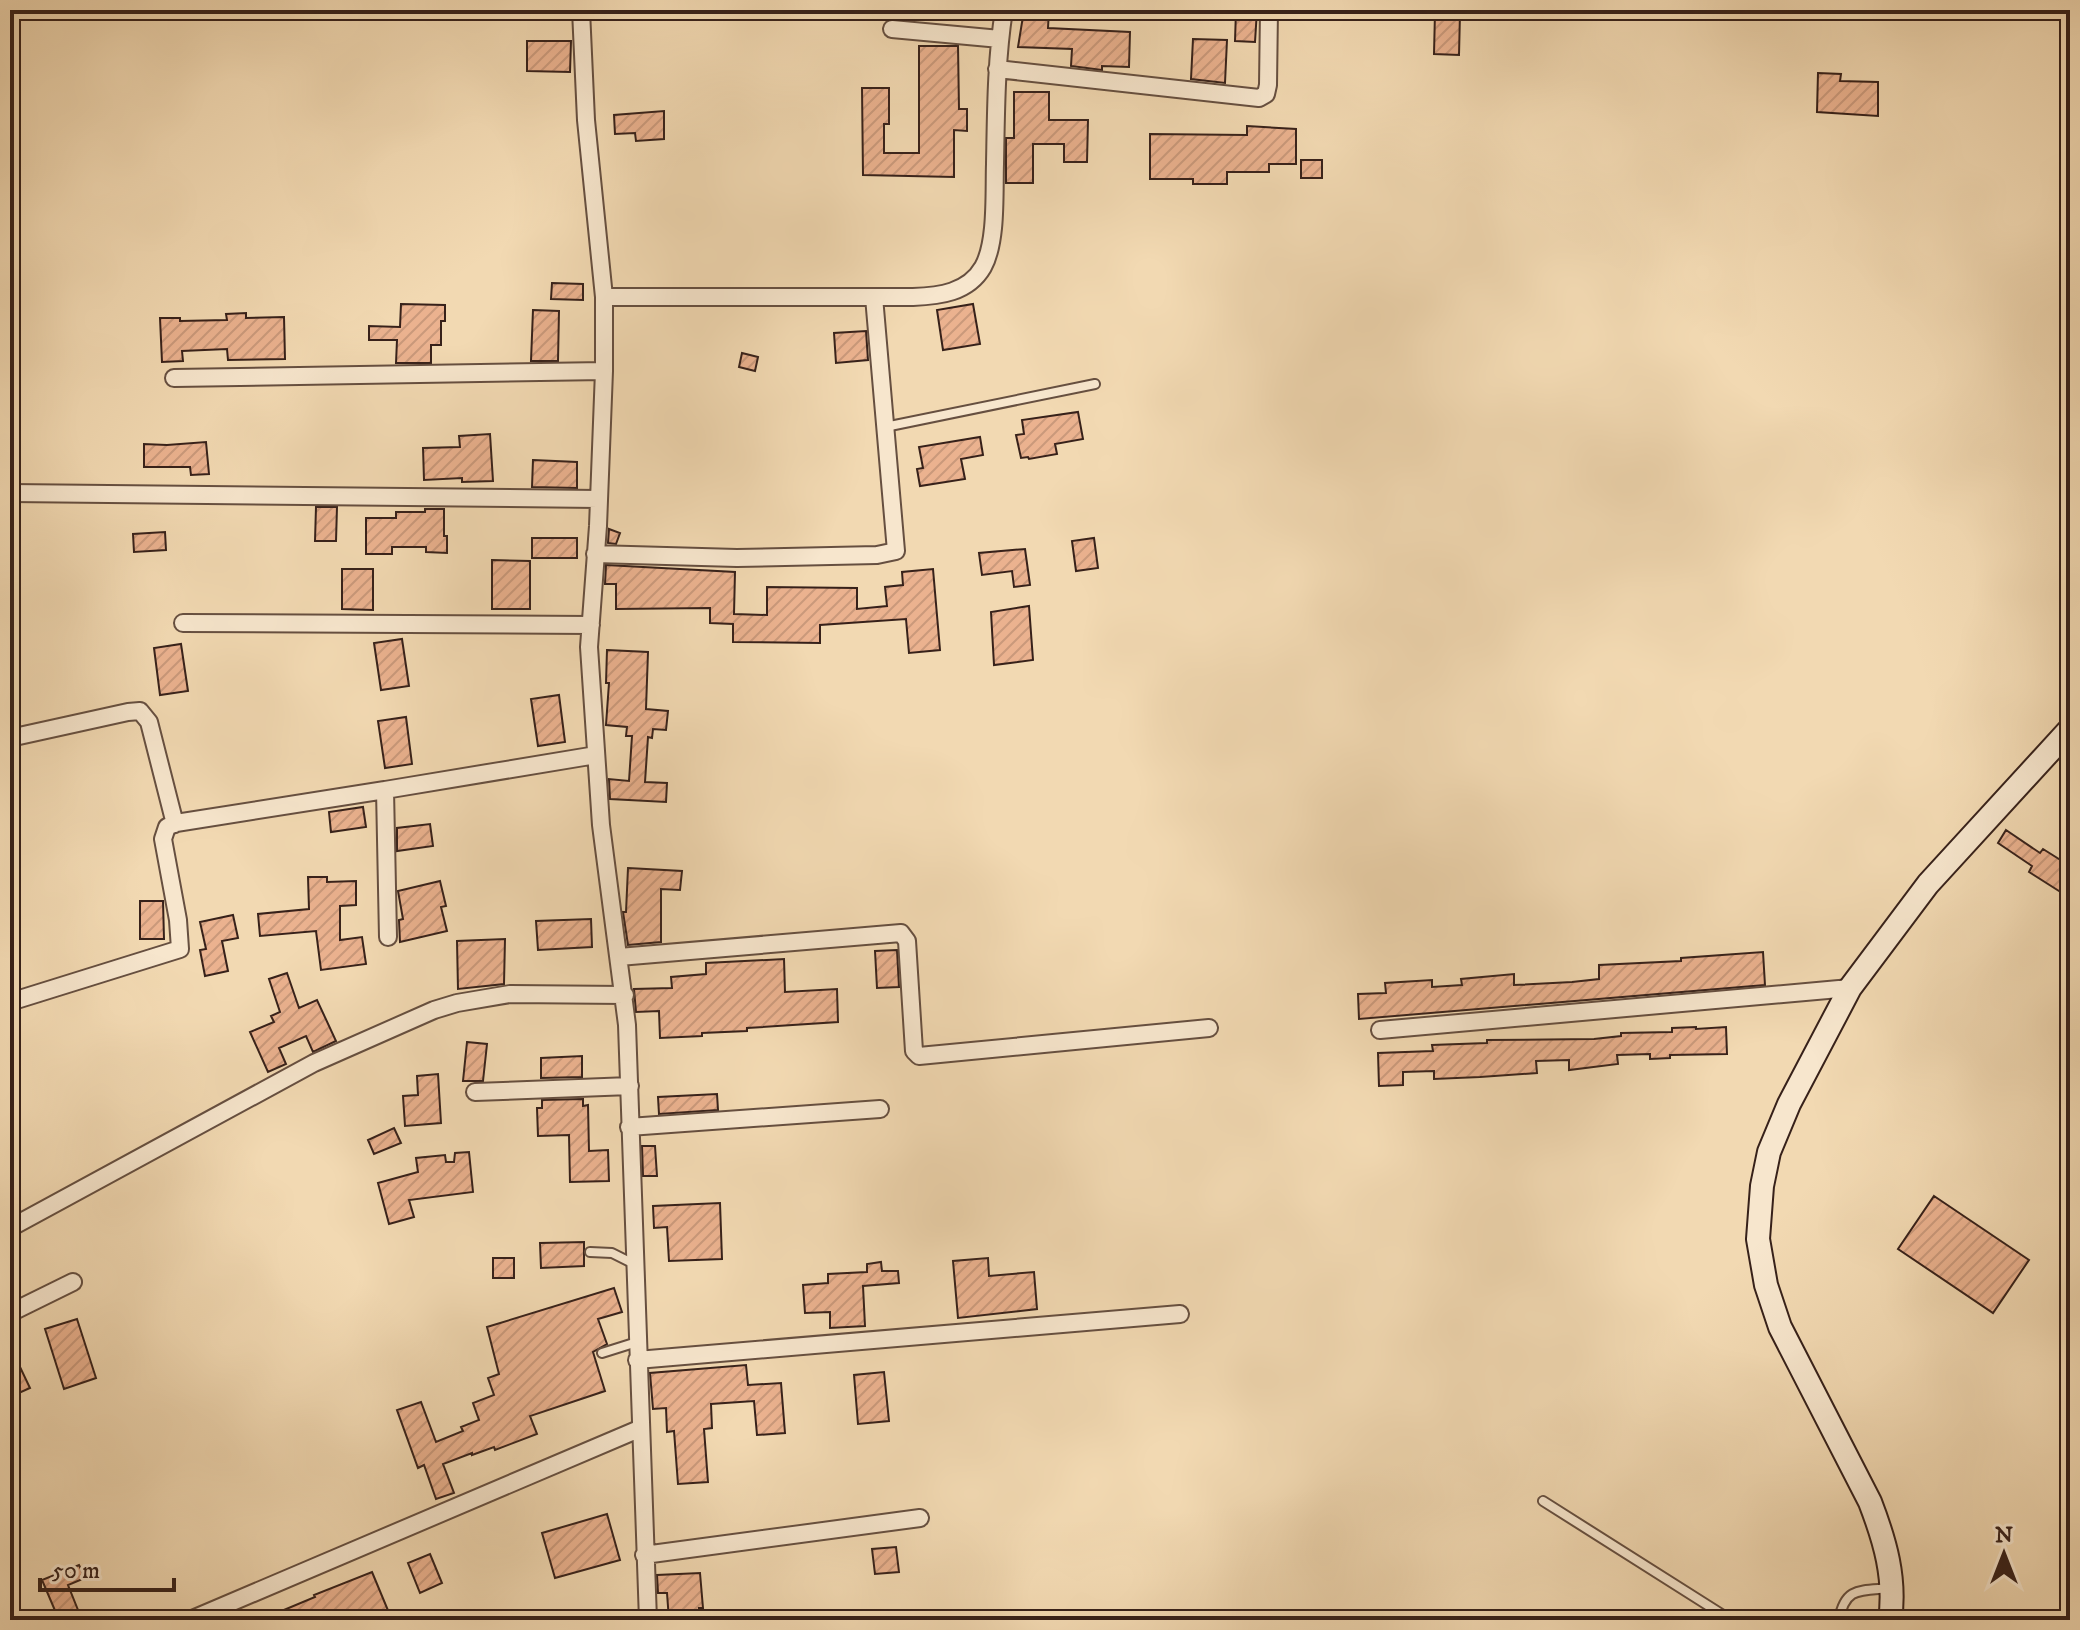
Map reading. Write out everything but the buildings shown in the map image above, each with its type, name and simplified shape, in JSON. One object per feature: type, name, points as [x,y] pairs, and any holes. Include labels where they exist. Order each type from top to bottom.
[{"type":"street","points":[[581,10],[586,120],[604,297],[604,371],[589,647],[601,825],[625,995],[648,1620]]},
{"type":"street","points":[[604,297],[933,296],[947,294],[968,283],[983,267],[989,253],[994,203],[997,69],[1004,10]]},
{"type":"street","points":[[997,69],[1259,98],[1266,94],[1268,85],[1269,10]]},
{"type":"street","points":[[892,29],[1000,39]]},
{"type":"street","points":[[595,554],[737,558],[896,551],[897,532],[884,428],[874,297]]},
{"type":"street","points":[[174,378],[604,371]]},
{"type":"street","points":[[10,493],[598,499]]},
{"type":"street","points":[[183,623],[591,625]]},
{"type":"street","points":[[10,738],[140,711],[149,722],[175,824]]},
{"type":"street","points":[[1890,1620],[1892,1588],[1888,1557],[1870,1502],[1780,1327],[1766,1285],[1758,1239],[1762,1186],[1769,1152],[1789,1104],[1850,988],[1928,884],[2070,729]]},
{"type":"street","points":[[10,1002],[180,949],[178,920],[163,839],[163,831],[175,824],[596,755]]},
{"type":"street","points":[[385,790],[388,937]]},
{"type":"street","points":[[619,957],[901,933],[907,941],[914,1051],[919,1056],[1209,1028]]},
{"type":"street","points":[[1380,1030],[1850,988]]},
{"type":"street","points":[[10,1228],[314,1063],[434,1010],[510,994],[625,995]]},
{"type":"street","points":[[475,1092],[630,1086]]},
{"type":"street","points":[[629,1127],[880,1109]]},
{"type":"street","points":[[10,1313],[73,1282]]},
{"type":"street","points":[[637,1360],[1180,1314]]},
{"type":"street","points":[[190,1620],[639,1429]]},
{"type":"street","points":[[644,1555],[920,1518]]},
{"type":"lane","points":[[884,428],[1095,384]]},
{"type":"lane","points":[[590,1252],[612,1253],[634,1264]]},
{"type":"lane","points":[[602,1353],[637,1342]]},
{"type":"lane","points":[[1543,1501],[1731,1620]]},
{"type":"lane","points":[[1839,1620],[1842,1602],[1847,1596],[1856,1591],[1892,1588]]}]
